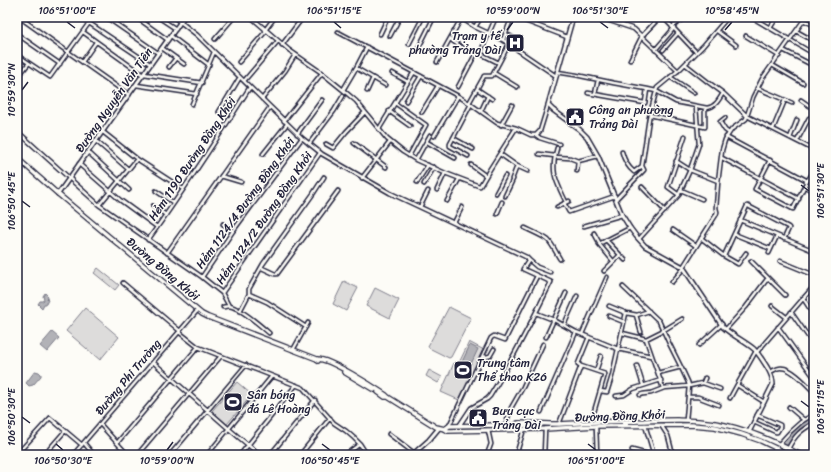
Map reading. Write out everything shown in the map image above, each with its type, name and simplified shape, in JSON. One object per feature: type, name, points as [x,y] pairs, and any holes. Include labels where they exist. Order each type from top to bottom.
[{"type":"main road","name":"Đường Đồng Khởi","points":[[17,158],[197,311],[208,317],[317,359],[388,397]]},
{"type":"main road","name":"Đường Đồng Khởi","points":[[317,359],[319,358],[353,374],[436,427],[440,428],[488,430],[545,429],[596,424],[699,420],[716,423],[748,434]]},
{"type":"main road","name":"Đường Đồng Khởi","points":[[447,429],[459,426],[512,424],[513,422],[544,424],[591,422],[596,424],[692,425],[715,427],[764,437],[790,455]]},
{"type":"main road","name":"Đường Đồng Khởi","points":[[497,425],[518,426],[544,424]]},
{"type":"main road","name":"Đường Đồng Khởi","points":[[786,451],[801,455]]},
{"type":"street","points":[[19,17],[129,95]]},
{"type":"street","points":[[17,55],[50,77],[94,17]]},
{"type":"street","points":[[106,17],[158,54]]},
{"type":"street","points":[[136,17],[168,40]]},
{"type":"street","points":[[158,17],[176,29]]},
{"type":"street","points":[[174,17],[197,35],[297,134],[320,153],[362,178],[526,257],[537,267],[550,272]]},
{"type":"street","name":"Đường Nguyễn Văn Tiên","points":[[58,194],[184,17]]},
{"type":"street","points":[[215,39],[234,17]]},
{"type":"street","points":[[252,17],[282,45],[322,73],[356,101],[390,142],[397,148],[416,160],[459,179],[480,186],[516,128]]},
{"type":"street","points":[[239,62],[275,17]]},
{"type":"street","points":[[282,45],[303,17]]},
{"type":"street","points":[[380,34],[388,17]]},
{"type":"street","points":[[390,36],[400,17]]},
{"type":"street","points":[[409,44],[423,17]]},
{"type":"street","points":[[437,62],[462,17],[475,27],[503,40],[556,74],[656,91],[676,102],[705,108],[711,108],[715,105],[723,93]]},
{"type":"street","points":[[475,27],[481,17]]},
{"type":"street","points":[[458,87],[475,55],[477,52],[479,53],[496,17]]},
{"type":"street","points":[[503,40],[513,17],[567,37]]},
{"type":"street","points":[[536,136],[540,131],[548,106],[567,37],[572,18],[568,17]]},
{"type":"street","points":[[598,17],[634,29],[678,71]]},
{"type":"street","points":[[630,60],[642,36],[660,17]]},
{"type":"street","points":[[663,17],[696,52]]},
{"type":"street","points":[[676,17],[680,21]]},
{"type":"street","points":[[655,50],[673,28],[685,17]]},
{"type":"street","points":[[557,148],[554,169],[555,178],[569,212],[615,197],[644,171],[642,166],[650,115],[657,88],[685,64],[728,17]]},
{"type":"street","points":[[753,17],[814,54]]},
{"type":"street","points":[[770,28],[778,17]]},
{"type":"street","points":[[418,49],[433,18]]},
{"type":"street","points":[[672,282],[684,267],[716,215],[718,181],[722,150],[726,137],[732,129],[746,118],[753,97],[762,79],[804,19],[814,25]]},
{"type":"street","points":[[89,23],[150,64]]},
{"type":"street","points":[[717,30],[736,45]]},
{"type":"street","points":[[796,31],[814,41]]},
{"type":"street","points":[[83,32],[143,74],[202,83]]},
{"type":"street","points":[[338,32],[458,96],[497,123],[516,128],[531,135],[560,144]]},
{"type":"street","points":[[664,50],[678,33]]},
{"type":"street","points":[[17,34],[60,64]]},
{"type":"street","points":[[506,34],[519,41]]},
{"type":"street","points":[[171,36],[209,65]]},
{"type":"street","points":[[746,36],[779,56]]},
{"type":"street","points":[[450,39],[464,49]]},
{"type":"street","points":[[244,81],[278,41]]},
{"type":"street","points":[[82,62],[96,42]]},
{"type":"street","points":[[468,156],[450,146],[450,143],[454,138],[484,76],[492,76],[509,44]]},
{"type":"street","points":[[162,48],[184,64]]},
{"type":"street","points":[[343,90],[367,48]]},
{"type":"street","points":[[783,50],[814,66]]},
{"type":"street","points":[[192,104],[214,52]]},
{"type":"street","points":[[479,53],[499,63]]},
{"type":"street","points":[[262,99],[295,55]]},
{"type":"street","points":[[169,67],[176,58]]},
{"type":"street","points":[[17,78],[29,63]]},
{"type":"street","points":[[685,64],[723,93],[747,116],[814,149]]},
{"type":"street","points":[[772,65],[803,83]]},
{"type":"street","points":[[356,68],[385,85]]},
{"type":"street","points":[[379,128],[414,72]]},
{"type":"street","points":[[284,120],[322,73]]},
{"type":"street","points":[[392,73],[408,82]]},
{"type":"street","points":[[494,73],[517,87]]},
{"type":"street","points":[[406,101],[421,76]]},
{"type":"street","points":[[219,112],[240,77]]},
{"type":"street","points":[[670,77],[694,93]]},
{"type":"street","points":[[367,91],[374,78]]},
{"type":"street","points":[[595,94],[598,80]]},
{"type":"street","points":[[136,84],[197,94]]},
{"type":"street","points":[[422,112],[438,86]]},
{"type":"street","name":"Hẻm 1190 Đường Đồng Khởi","points":[[148,240],[216,142],[250,87]]},
{"type":"street","points":[[757,88],[792,103]]},
{"type":"street","points":[[477,89],[492,99]]},
{"type":"street","points":[[588,93],[645,103],[647,89]]},
{"type":"street","points":[[309,144],[334,111],[343,96]]},
{"type":"street","points":[[434,136],[458,96]]},
{"type":"street","points":[[481,111],[488,96]]},
{"type":"street","points":[[297,134],[322,100]]},
{"type":"street","points":[[773,129],[785,100]]},
{"type":"street","points":[[801,100],[814,108]]},
{"type":"street","points":[[395,103],[426,125],[409,156]]},
{"type":"street","points":[[501,125],[512,105]]},
{"type":"street","points":[[548,106],[586,136],[598,156],[622,215],[638,240],[645,246],[684,267],[726,329],[756,351],[770,372],[773,384],[748,434]]},
{"type":"street","points":[[638,240],[679,196],[699,144],[696,106]]},
{"type":"street","points":[[167,253],[270,107]]},
{"type":"street","points":[[650,115],[706,127],[705,108]]},
{"type":"street","points":[[389,111],[410,126]]},
{"type":"street","points":[[326,144],[333,148],[365,112]]},
{"type":"street","points":[[725,118],[720,122],[729,133]]},
{"type":"street","points":[[797,141],[809,118]]},
{"type":"street","points":[[790,138],[797,120]]},
{"type":"street","points":[[263,154],[287,124]]},
{"type":"street","points":[[17,131],[99,205],[222,293],[229,306]]},
{"type":"street","points":[[103,132],[137,159],[183,189]]},
{"type":"street","points":[[416,160],[430,134]]},
{"type":"street","points":[[679,196],[668,186],[685,136]]},
{"type":"street","points":[[726,137],[806,180],[805,185]]},
{"type":"street","name":"Hẻm 1124/4 Đường Đồng Khởi","points":[[202,278],[233,231],[302,138]]},
{"type":"street","points":[[454,138],[473,149]]},
{"type":"street","points":[[96,141],[128,170]]},
{"type":"street","points":[[354,142],[386,167]]},
{"type":"street","points":[[362,178],[390,142]]},
{"type":"street","points":[[427,142],[455,158]]},
{"type":"street","points":[[88,152],[130,190]]},
{"type":"street","points":[[622,152],[626,163],[632,172],[636,171],[642,166]]},
{"type":"street","name":"Hẻm 1124/2 Đường Đồng Khởi","points":[[222,293],[320,153]]},
{"type":"street","points":[[500,154],[517,166],[528,171]]},
{"type":"street","points":[[539,154],[570,158],[578,161],[598,156]]},
{"type":"street","points":[[722,158],[799,199]]},
{"type":"street","points":[[99,205],[137,159]]},
{"type":"street","points":[[770,160],[756,189],[793,209],[814,171]]},
{"type":"street","points":[[576,170],[578,161]]},
{"type":"street","points":[[676,161],[690,170],[718,181]]},
{"type":"street","points":[[80,164],[110,192],[157,227]]},
{"type":"street","points":[[417,182],[428,164]]},
{"type":"street","points":[[471,165],[486,176]]},
{"type":"street","points":[[505,196],[517,166]]},
{"type":"street","points":[[424,184],[434,168]]},
{"type":"street","points":[[437,190],[445,173]]},
{"type":"street","points":[[221,176],[241,182]]},
{"type":"street","points":[[496,193],[505,176]]},
{"type":"street","points":[[240,311],[249,294],[249,289],[269,255],[324,177]]},
{"type":"street","points":[[447,201],[459,179]]},
{"type":"street","points":[[805,185],[814,192]]},
{"type":"street","points":[[642,187],[665,211]]},
{"type":"street","points":[[681,190],[702,199]]},
{"type":"street","points":[[156,191],[174,203]]},
{"type":"street","points":[[420,207],[428,191]]},
{"type":"street","points":[[262,268],[276,274],[338,192]]},
{"type":"street","points":[[557,207],[570,201]]},
{"type":"street","points":[[496,214],[502,202]]},
{"type":"street","points":[[153,206],[166,215]]},
{"type":"street","points":[[454,223],[462,206]]},
{"type":"street","points":[[724,256],[747,206],[788,227],[789,228],[784,239]]},
{"type":"street","points":[[584,226],[622,215]]},
{"type":"street","points":[[740,220],[814,251]]},
{"type":"street","points":[[223,224],[233,231]]},
{"type":"street","points":[[525,228],[547,240],[560,259]]},
{"type":"street","points":[[600,244],[630,228]]},
{"type":"street","points":[[674,230],[696,246]]},
{"type":"street","points":[[594,233],[599,244],[613,261]]},
{"type":"street","points":[[734,234],[771,249]]},
{"type":"street","points":[[769,253],[777,236]]},
{"type":"street","points":[[701,238],[724,256],[738,264],[746,253]]},
{"type":"street","points":[[606,240],[625,260]]},
{"type":"street","points":[[604,271],[620,255]]},
{"type":"street","points":[[459,426],[470,408],[490,396],[507,368],[551,282],[523,269],[529,260]]},
{"type":"street","points":[[751,261],[785,295]]},
{"type":"street","points":[[780,261],[814,275]]},
{"type":"street","points":[[447,429],[491,338],[494,336],[506,340],[537,276]]},
{"type":"street","points":[[582,334],[607,277]]},
{"type":"street","points":[[726,329],[746,307],[768,278]]},
{"type":"street","points":[[123,283],[198,347],[304,389],[330,418],[360,444],[368,455]]},
{"type":"street","points":[[730,398],[756,351],[814,286]]},
{"type":"street","points":[[623,287],[659,321],[664,330],[689,386],[686,420]]},
{"type":"street","points":[[546,337],[566,293]]},
{"type":"street","points":[[249,294],[267,302],[306,327]]},
{"type":"street","points":[[564,325],[577,296]]},
{"type":"street","points":[[803,298],[814,315]]},
{"type":"street","points":[[223,307],[229,306],[240,311],[269,333]]},
{"type":"street","points":[[609,306],[626,313],[636,315],[648,311]]},
{"type":"street","points":[[772,306],[786,317]]},
{"type":"street","name":"Đường Phi Trường","points":[[73,455],[197,311]]},
{"type":"street","points":[[791,312],[814,345]]},
{"type":"street","points":[[536,313],[554,320],[576,332],[618,349],[652,356]]},
{"type":"street","points":[[600,391],[607,392],[626,313]]},
{"type":"street","points":[[636,315],[641,332]]},
{"type":"street","points":[[609,316],[624,322]]},
{"type":"street","points":[[622,333],[646,339],[682,319]]},
{"type":"street","points":[[293,350],[308,323]]},
{"type":"street","points":[[699,345],[722,324]]},
{"type":"street","points":[[778,327],[814,377]]},
{"type":"street","points":[[541,412],[576,332]]},
{"type":"street","points":[[588,337],[578,362],[579,365],[605,374],[591,422]]},
{"type":"street","points":[[646,339],[663,387],[665,388]]},
{"type":"street","points":[[506,424],[511,408],[523,387],[543,344]]},
{"type":"street","points":[[117,443],[198,347]]},
{"type":"street","points":[[483,356],[490,356],[494,349]]},
{"type":"street","points":[[137,455],[221,356]]},
{"type":"street","points":[[596,371],[601,356]]},
{"type":"street","points":[[153,362],[260,455]]},
{"type":"street","points":[[170,455],[246,365]]},
{"type":"street","points":[[558,424],[581,366]]},
{"type":"street","points":[[637,366],[643,385]]},
{"type":"street","points":[[658,373],[681,366]]},
{"type":"street","points":[[770,372],[780,368],[791,371],[814,392]]},
{"type":"street","points":[[207,455],[272,376]]},
{"type":"street","points":[[703,383],[705,378]]},
{"type":"street","points":[[616,396],[624,395],[633,388],[661,380]]},
{"type":"street","points":[[640,395],[665,388],[703,383],[720,389]]},
{"type":"street","points":[[240,455],[296,385]]},
{"type":"street","points":[[737,385],[764,402]]},
{"type":"street","points":[[688,397],[698,398],[719,405]]},
{"type":"street","points":[[270,455],[315,400]]},
{"type":"street","points":[[789,407],[804,420]]},
{"type":"street","points":[[774,455],[779,446],[795,426],[814,414]]},
{"type":"street","points":[[754,422],[778,432],[780,425],[757,415]]},
{"type":"street","points":[[17,454],[50,418],[83,444],[94,455]]},
{"type":"street","points":[[300,455],[330,418]]},
{"type":"street","points":[[786,451],[799,432],[814,423]]},
{"type":"street","points":[[100,424],[128,455]]},
{"type":"street","points":[[596,424],[597,455]]},
{"type":"street","points":[[661,424],[668,436],[673,455]]},
{"type":"street","points":[[632,450],[654,455],[645,425]]},
{"type":"street","points":[[388,434],[412,454],[430,440],[440,428]]},
{"type":"street","points":[[516,455],[524,429]]},
{"type":"street","points":[[544,455],[545,429]]},
{"type":"street","points":[[487,455],[491,444],[488,430]]},
{"type":"street","points":[[44,455],[66,431]]},
{"type":"street","points":[[427,441],[433,433]]},
{"type":"street","points":[[345,455],[360,444]]},
{"type":"shaded area","points":[[98,268],[119,285],[115,290],[94,273]]},
{"type":"shaded area","points":[[344,281],[358,288],[346,311],[333,304]]},
{"type":"shaded area","points":[[375,288],[399,300],[390,318],[366,306]]},
{"type":"shaded area","points":[[45,293],[48,296],[48,300],[42,308],[38,304],[40,301],[44,300],[43,296]]},
{"type":"shaded area","points":[[449,307],[471,318],[451,357],[449,358],[429,348],[428,346]]},
{"type":"shaded area","points":[[85,308],[119,337],[100,360],[66,331]]},
{"type":"shaded area","points":[[52,332],[59,338],[47,352],[40,346]]},
{"type":"shaded area","name":"Trung tâm Thể thao K26","points":[[469,342],[484,350],[459,400],[441,392],[454,363],[458,365]]},
{"type":"shaded area","points":[[470,345],[478,349],[470,366],[462,362]]},
{"type":"shaded area","points":[[429,370],[442,377],[438,383],[426,376]]},
{"type":"shaded area","points":[[35,371],[39,372],[41,376],[33,385],[29,386],[26,383]]},
{"type":"shaded area","name":"Sân bóng đá Lê Hoàng","points":[[237,382],[252,395],[227,424],[212,411]]},
{"type":"shaded area","points":[[814,415],[814,422],[796,434],[782,455],[775,455],[783,442],[792,432],[801,423]]},
{"type":"tunnel","points":[[513,424],[518,423]]},
{"type":"place","name":"Trạm y tế phường Trảng Dài","points":[[515,43]]},
{"type":"place","name":"Công an phường Trảng Dài","points":[[575,117]]},
{"type":"place","name":"Trung tâm Thể thao K26","points":[[463,370]]},
{"type":"place","name":"Sân bóng đá Lê Hoàng","points":[[233,402]]},
{"type":"place","name":"Bưu cục Trảng Dài","points":[[478,418]]}]
